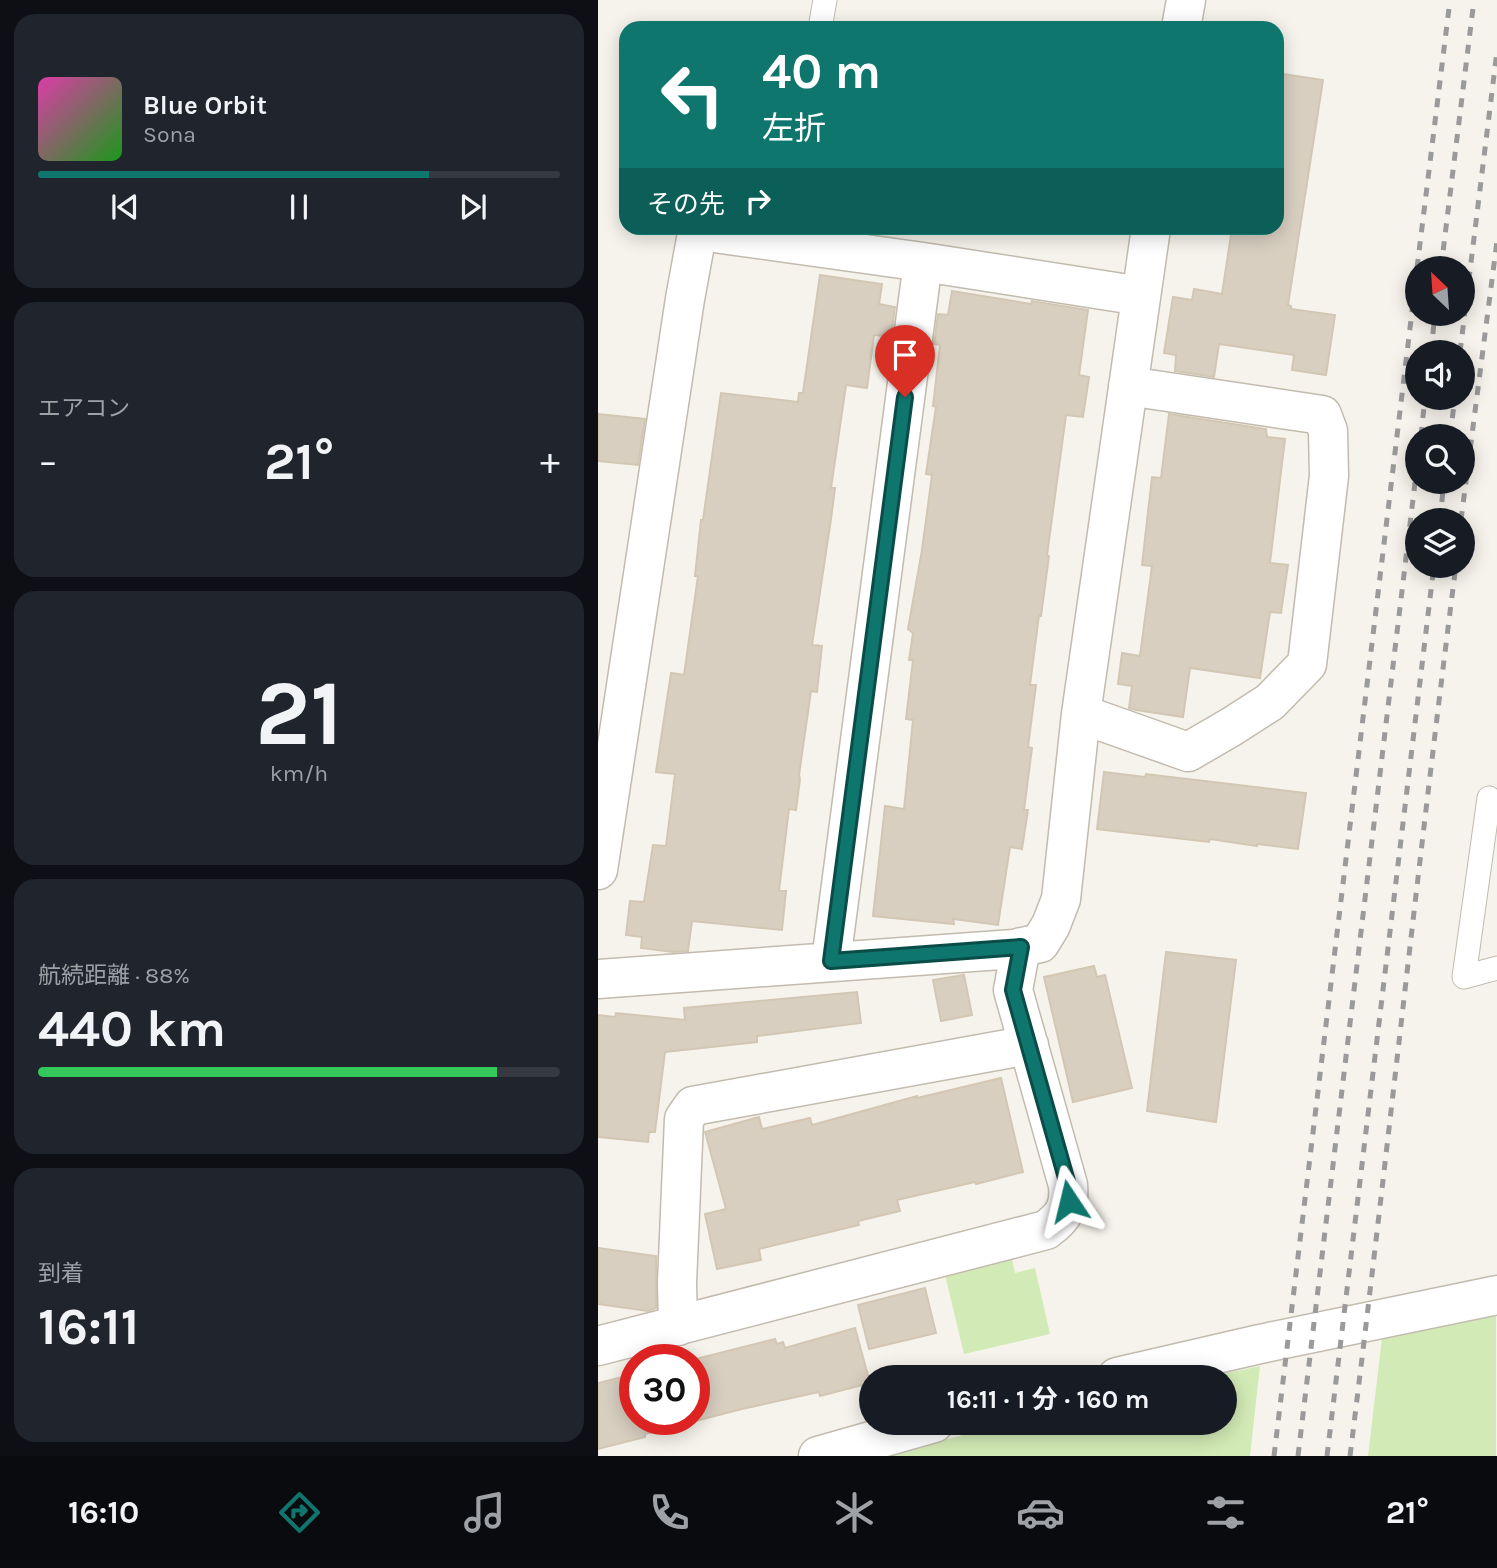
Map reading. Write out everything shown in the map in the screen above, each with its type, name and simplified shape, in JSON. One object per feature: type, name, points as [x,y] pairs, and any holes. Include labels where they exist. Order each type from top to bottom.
[{"type":"street","points":[[1182,21],[1186,0]]},
{"type":"street","points":[[598,870],[685,299],[696,239],[702,235]]},
{"type":"street","points":[[786,235],[923,262],[1141,296]]},
{"type":"street","points":[[598,979],[1021,947],[1040,943],[1061,900],[1081,714],[1150,235]]},
{"type":"street","points":[[831,961],[923,262]]},
{"type":"street","points":[[1081,714],[1188,752],[1270,702],[1307,664],[1329,476],[1328,431],[1322,415],[1128,386]]},
{"type":"street","points":[[598,1346],[1046,1230],[1056,1223],[1069,1201],[1068,1185],[1013,990],[1021,947]]},
{"type":"street","points":[[678,1326],[677,1283],[684,1119],[693,1106],[1029,1045]]},
{"type":"street","points":[[1171,1365],[1496,1295]]},
{"type":"street","points":[[818,1456],[892,1435]]},
{"type":"lane","points":[[1489,798],[1464,977],[1496,968]]},
{"type":"green space","points":[[1012,1259],[1015,1273],[1035,1268],[1050,1334],[964,1354],[945,1275]]},
{"type":"green space","points":[[1496,1315],[1496,1456],[1368,1456],[1382,1338]]},
{"type":"green space","points":[[1260,1366],[1250,1456],[883,1456],[963,1435],[1237,1435],[1237,1371]]},
{"type":"building","points":[[1284,74],[1323,80],[1288,305],[1291,309],[1335,315],[1326,375],[1292,370],[1294,355],[1219,344],[1214,377],[1175,371],[1176,355],[1164,353],[1173,297],[1192,300],[1194,289],[1222,294],[1231,235],[1284,235]]},
{"type":"building","points":[[820,275],[882,284],[879,304],[895,307],[891,337],[874,335],[867,388],[846,385],[831,488],[835,488],[831,519],[812,645],[822,646],[817,692],[811,691],[796,810],[789,809],[779,891],[786,891],[782,930],[692,921],[688,951],[641,948],[642,937],[626,935],[630,901],[644,902],[653,845],[666,846],[675,774],[656,772],[671,673],[684,675],[698,576],[695,576],[701,520],[721,393],[798,402],[799,393],[803,393]]},
{"type":"building","points":[[952,291],[1088,310],[1079,375],[1089,377],[1083,417],[1066,415],[1030,685],[1036,685],[1028,747],[1032,748],[1024,810],[1028,810],[1022,849],[1010,847],[998,925],[953,919],[954,924],[873,916],[885,806],[904,809],[913,720],[906,719],[913,660],[909,660],[913,633],[908,629],[932,475],[926,474],[936,407],[933,406],[940,345],[934,344],[938,314],[948,315]]},
{"type":"building","points":[[598,414],[645,419],[638,465],[598,461]]},
{"type":"building","points":[[1169,414],[1266,429],[1267,437],[1285,439],[1270,563],[1288,565],[1281,613],[1270,612],[1260,678],[1190,668],[1183,717],[1129,708],[1132,686],[1118,684],[1122,653],[1140,656],[1152,566],[1142,565],[1152,477],[1161,478]]},
{"type":"building","points":[[1104,772],[1145,777],[1146,774],[1306,793],[1298,849],[1097,829]]},
{"type":"building","points":[[1166,952],[1236,960],[1216,1122],[1147,1111]]},
{"type":"building","points":[[1094,966],[1097,977],[1105,975],[1132,1088],[1073,1102],[1044,977]]},
{"type":"building","points":[[964,975],[972,1015],[941,1021],[933,980]]},
{"type":"building","points":[[857,992],[861,1023],[757,1036],[757,1042],[665,1052],[655,1132],[649,1132],[648,1142],[598,1137],[598,1015],[615,1017],[616,1013],[685,1020],[684,1008]]},
{"type":"building","points":[[1001,1078],[1023,1172],[897,1200],[900,1211],[858,1221],[859,1225],[759,1249],[761,1260],[717,1269],[705,1214],[726,1209],[705,1132],[759,1117],[762,1129],[810,1118],[812,1125],[917,1096]]},
{"type":"building","points":[[598,1248],[656,1256],[656,1308],[648,1311],[598,1304]]},
{"type":"building","points":[[925,1288],[936,1333],[869,1349],[858,1305]]},
{"type":"building","points":[[855,1328],[865,1365],[859,1365],[859,1386],[820,1396],[819,1392],[710,1417],[710,1355],[775,1339],[777,1344],[783,1342],[785,1348]]},
{"type":"building","points":[[619,1378],[619,1435],[645,1437],[598,1449],[598,1383]]},
{"type":"railway","points":[[1418,256],[1450,0]]},
{"type":"railway","points":[[1442,256],[1474,0]]},
{"type":"railway","points":[[1461,340],[1497,51]]},
{"type":"railway","points":[[1463,508],[1497,241]]},
{"type":"railway","points":[[1274,1456],[1410,326]]},
{"type":"railway","points":[[1432,340],[1434,326]]},
{"type":"railway","points":[[1422,424],[1424,410]]},
{"type":"railway","points":[[1452,424],[1453,410]]},
{"type":"railway","points":[[1298,1456],[1414,494]]},
{"type":"railway","points":[[1441,508],[1443,494]]},
{"type":"railway","points":[[1327,1456],[1432,578]]},
{"type":"railway","points":[[1350,1456],[1454,578]]},
{"type":"route","points":[[905,397],[831,961],[1021,947],[1013,990],[1068,1185],[1069,1201]]}]
